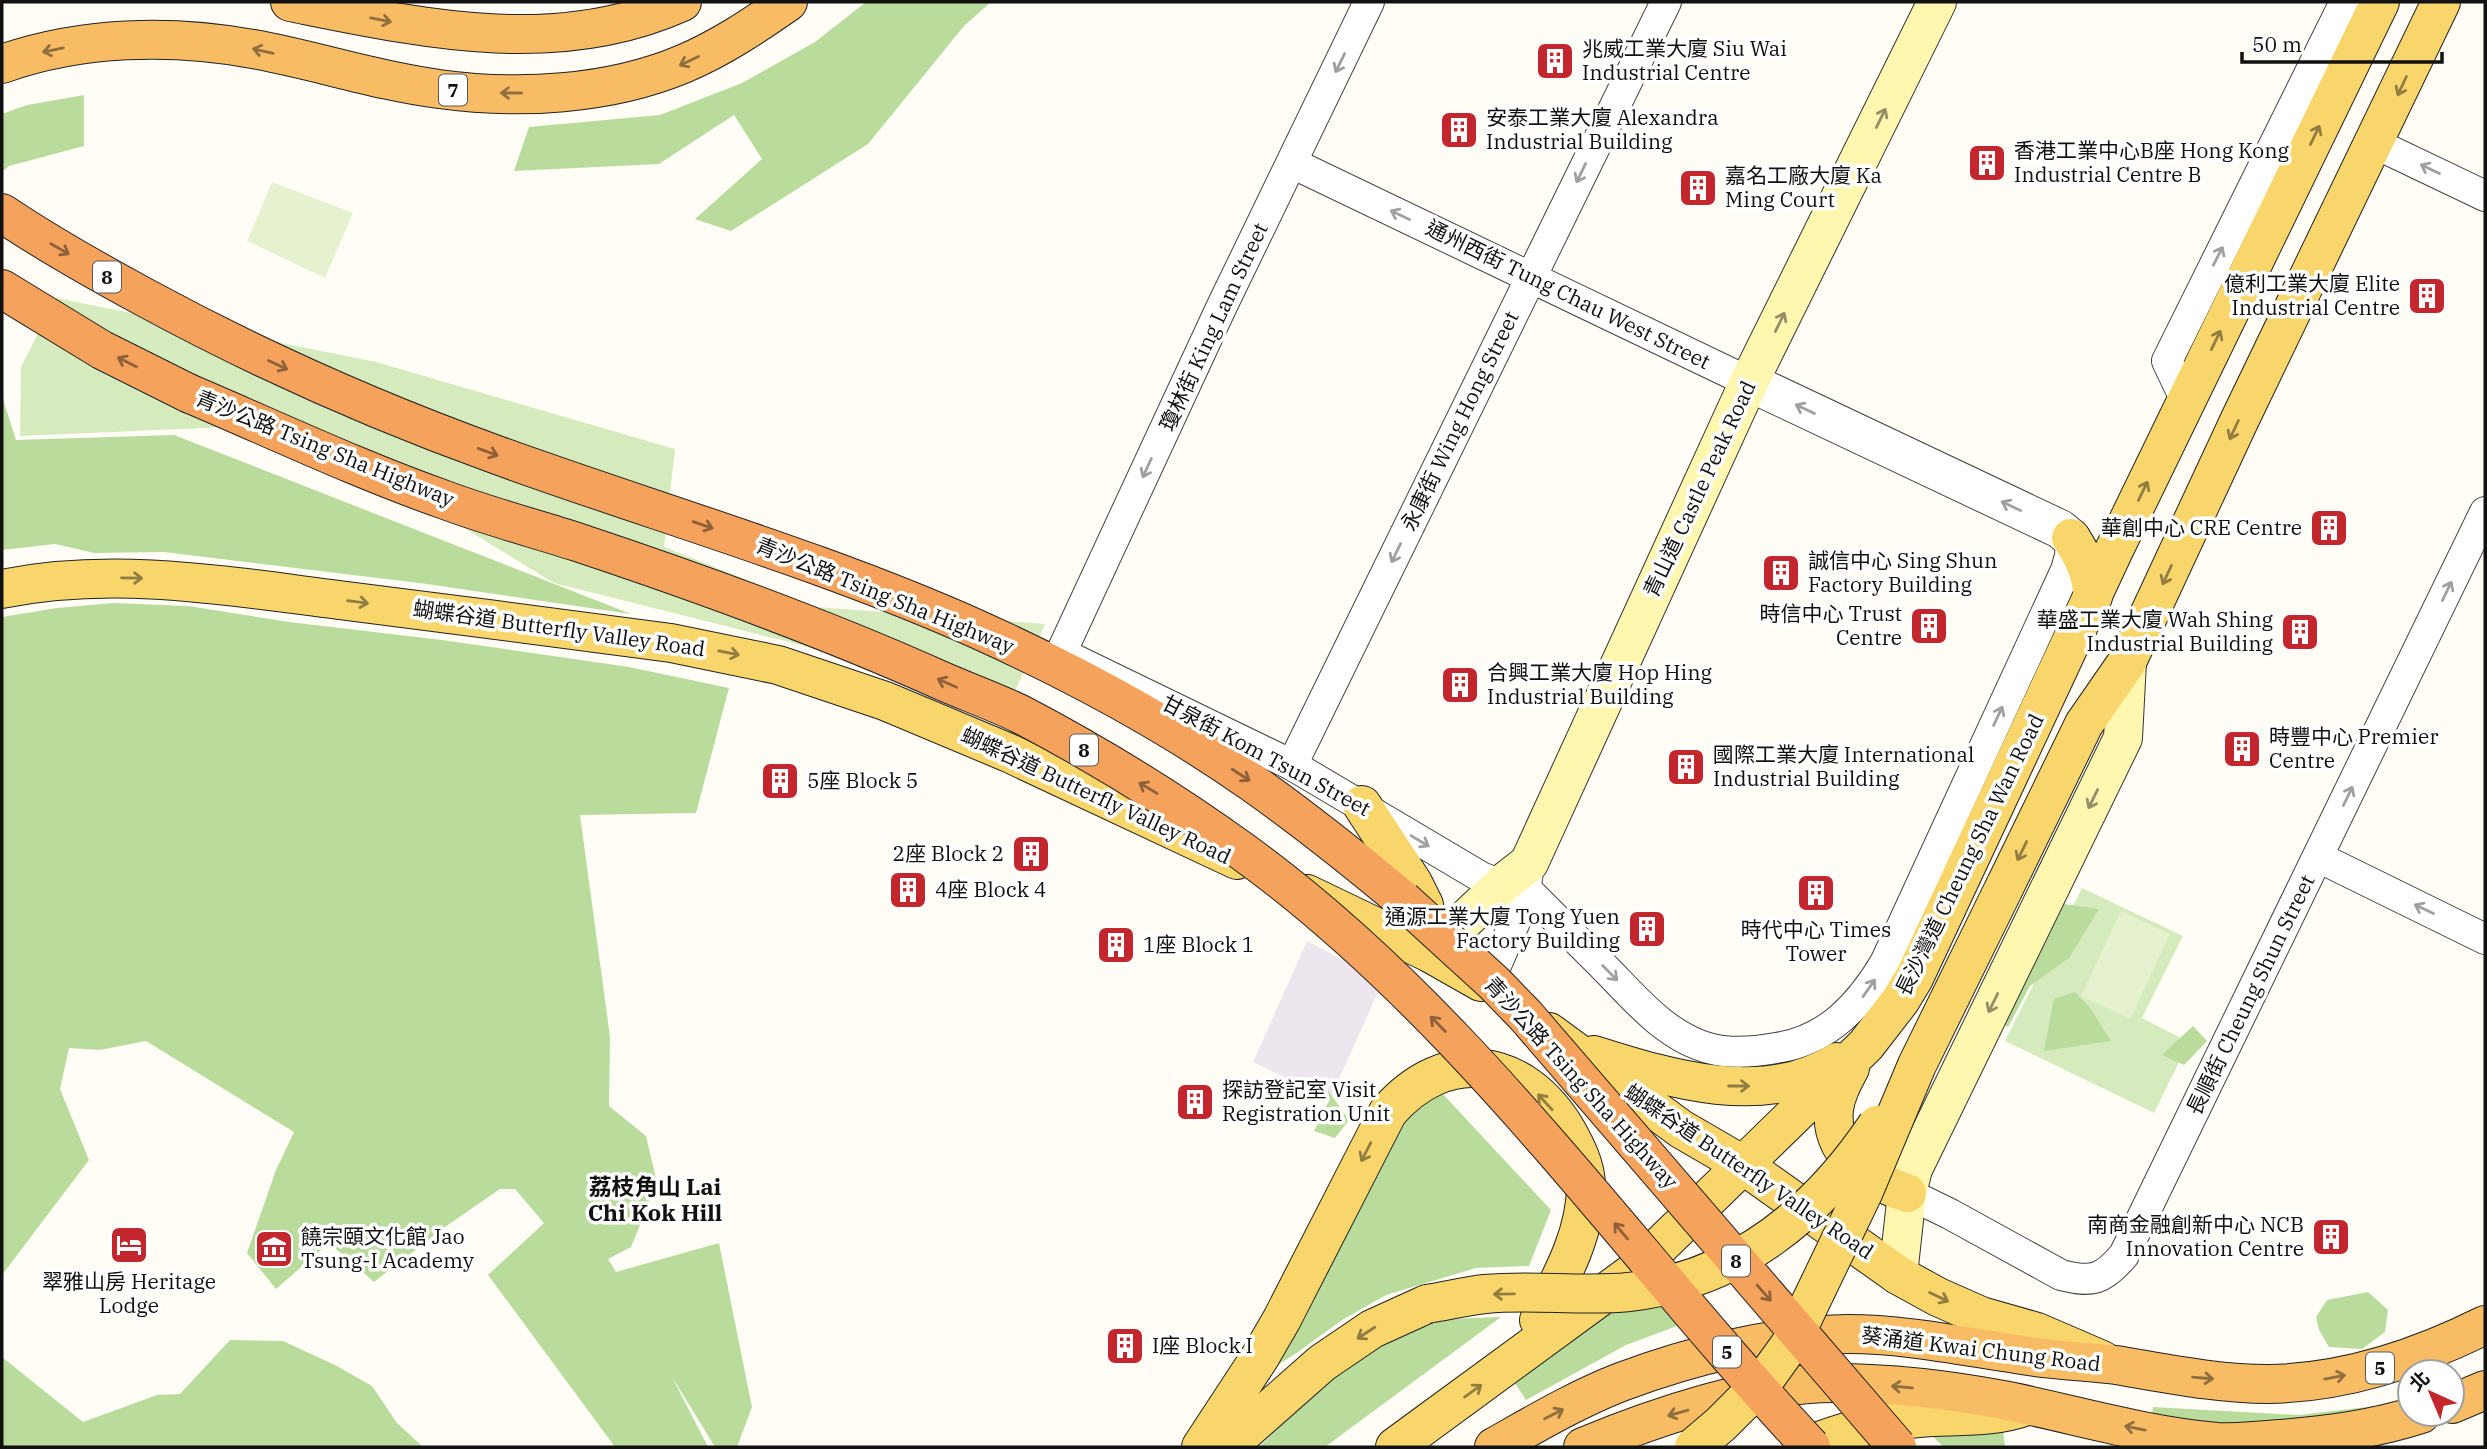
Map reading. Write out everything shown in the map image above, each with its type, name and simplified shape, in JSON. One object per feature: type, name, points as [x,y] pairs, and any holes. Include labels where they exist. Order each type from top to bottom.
[{"type":"highway","points":[[290,2],[429,29],[522,34],[568,32],[610,26],[660,12],[682,2]]},
{"type":"highway","name":"7","points":[[2,64],[52,50],[105,42],[175,41],[252,49],[440,89],[544,93],[626,82],[660,73],[720,46],[788,2]]},
{"type":"highway","name":"青沙公路 Tsing Sha Highway","points":[[2,213],[99,272],[216,336],[307,379],[385,413],[499,456],[717,530],[915,603],[1048,663],[1142,713],[1202,750],[1261,789],[1358,863],[1494,983],[1560,1054],[1897,1447]]},
{"type":"highway","name":"青沙公路 Tsing Sha Highway","points":[[2,289],[102,350],[201,398],[446,501],[577,542],[752,603],[868,648],[1018,713],[1166,799],[1244,853],[1326,919],[1445,1031],[1811,1447]]},
{"type":"highway","name":"5","points":[[2112,1365],[2188,1377],[2267,1384],[2321,1380],[2379,1368],[2443,1346],[2485,1325]]},
{"type":"highway","name":"葵涌道 Kwai Chung Road","points":[[1494,1447],[1555,1413],[1620,1383],[1686,1361],[1798,1338],[1848,1334],[1895,1337],[2112,1365]]},
{"type":"highway","name":"5","points":[[1583,1447],[1635,1425],[1778,1388],[1832,1383],[1970,1394],[2217,1442],[2251,1442],[2329,1435],[2396,1422]]},
{"type":"highway","points":[[2466,1398],[2485,1390]]},
{"type":"highway","points":[[1778,1412],[1805,1447]]},
{"type":"main road","name":"青山道 Castle Peak Road","points":[[1521,878],[1749,382],[1937,2]]},
{"type":"main road","name":"長沙灣道 Cheung Sha Wan Road","points":[[1395,1447],[1631,1274],[1866,1045],[1894,1009],[1914,978],[2186,401],[2380,2]]},
{"type":"main road","points":[[1693,1447],[1721,1424],[1763,1382],[1791,1343],[1859,1203],[1917,1065],[2084,723],[2127,662],[2240,419],[2441,2]]},
{"type":"main road","points":[[2071,538],[2087,564],[2093,597]]},
{"type":"main road","name":"蝴蝶谷道 Butterfly Valley Road","points":[[2,589],[117,578],[202,582],[671,643],[778,665],[885,701],[1009,753],[1430,953],[1488,986],[1681,1129],[1743,1165],[1898,1275],[1981,1316],[2037,1332],[2112,1365]]},
{"type":"main road","points":[[1898,1275],[1907,1193],[1913,1169],[2123,738],[2127,662]]},
{"type":"main road","points":[[1362,805],[1413,883],[1424,905],[1430,953]]},
{"type":"main road","points":[[1430,953],[1521,878]]},
{"type":"main road","points":[[1866,1045],[1838,1091],[1833,1111],[1836,1133],[1846,1154],[1864,1173],[1886,1186],[1907,1193]]},
{"type":"main road","points":[[1571,1048],[1621,1064],[1693,1081],[1734,1087],[1791,1082],[1830,1067],[1866,1045]]},
{"type":"main road","points":[[1227,1447],[1322,1363],[1372,1328],[1427,1304],[1485,1294],[1627,1292],[1671,1286],[1710,1273],[1751,1252],[1782,1230],[1832,1182],[1874,1130],[1917,1065]]},
{"type":"main road","points":[[1201,1447],[1261,1357],[1388,1112],[1415,1086],[1448,1072],[1488,1070],[1506,1074],[1530,1087],[1553,1109],[1564,1126],[1575,1144],[1584,1171],[1586,1185],[1583,1217],[1571,1255],[1517,1358]]},
{"type":"main road","points":[[1805,1447],[1841,1432],[1917,1418],[2008,1413],[2027,1406]]},
{"type":"street","name":"瓊林街 King Lam Street","points":[[1061,653],[1221,308],[1369,2]]},
{"type":"street","name":"永康街 Wing Hong Street","points":[[1292,765],[1666,2]]},
{"type":"street","points":[[2186,401],[2167,361],[2345,2]]},
{"type":"street","points":[[2374,143],[2485,196]]},
{"type":"street","name":"通州西街 Tung Chau West Street","points":[[1292,163],[2060,528],[2071,538]]},
{"type":"street","name":"長順街 Cheung Shun Street","points":[[1907,1193],[1950,1213],[2061,1275],[2075,1279],[2095,1279],[2112,1269],[2124,1255],[2485,512]]},
{"type":"street","name":"長沙灣道 Cheung Sha Wan Road","points":[[1521,878],[1657,1020],[1683,1038],[1710,1049],[1737,1052],[1787,1047],[1820,1034],[1850,1012],[1870,988],[1885,963],[2066,570],[2071,538]]},
{"type":"street","name":"甘泉街 Kom Tsun Street","points":[[1061,653],[1292,765],[1481,877],[1491,881],[1521,878]]},
{"type":"street","points":[[2318,857],[2485,939]]},
{"type":"street","name":"青山道 Castle Peak Road","points":[[1488,986],[1521,910],[1521,878]]},
{"type":"shaded area","points":[[1307,941],[1383,981],[1330,1099],[1253,1062]]},
{"type":"green space","points":[[866,2],[991,2],[964,26],[868,144],[731,231],[695,219],[762,159],[734,115],[659,164],[514,171],[529,127],[660,115],[742,83],[815,42]]},
{"type":"green space","points":[[84,95],[84,146],[9,166],[2,172],[2,114],[27,105]]},
{"type":"green space","points":[[272,182],[353,213],[325,278],[247,241]]},
{"type":"green space","points":[[56,298],[376,362],[675,449],[664,547],[816,607],[1045,624],[1012,698],[554,583],[294,424],[20,436],[21,367]]},
{"type":"green space","points":[[2,396],[16,440],[174,435],[631,614],[427,584],[164,552],[94,553],[55,544],[2,550]]},
{"type":"green space","points":[[114,603],[188,606],[289,622],[442,640],[629,667],[729,688],[696,813],[580,815],[610,1037],[609,1106],[646,1136],[657,1183],[631,1247],[608,1259],[616,1272],[719,1243],[752,1407],[737,1447],[715,1447],[671,1375],[708,1447],[615,1447],[488,1275],[544,1223],[515,1189],[500,1189],[442,1229],[374,1282],[329,1243],[276,1289],[247,1253],[276,1170],[294,1132],[146,1041],[100,1050],[69,1048],[60,1089],[89,1160],[2,1275],[2,617],[57,608]]},
{"type":"green space","points":[[2082,888],[2183,936],[2142,1018],[2189,1042],[2154,1113],[2005,1041]]},
{"type":"green space","points":[[2050,902],[2099,909],[2069,958],[2030,986],[2008,1027],[1977,1004]]},
{"type":"green space","points":[[2121,911],[2170,934],[2130,1019],[2081,996]]},
{"type":"green space","points":[[2075,992],[2090,1008],[2111,1041],[2044,1051],[2054,999]]},
{"type":"green space","points":[[2193,1026],[2207,1041],[2184,1065],[2162,1055]]},
{"type":"green space","points":[[1328,1090],[1349,1120],[1335,1138],[1314,1131],[1330,1099]]},
{"type":"green space","points":[[1441,1092],[1551,1210],[1529,1266],[1476,1268],[1386,1295],[1342,1320],[1262,1375],[1390,1139],[1413,1109]]},
{"type":"green space","points":[[1655,1281],[1688,1322],[1626,1345],[1526,1400],[1515,1383]]},
{"type":"green space","points":[[2368,1292],[2388,1310],[2385,1332],[2362,1349],[2329,1347],[2319,1330],[2316,1317],[2327,1300]]},
{"type":"green space","points":[[1501,1317],[1325,1447],[1259,1447],[1327,1381],[1384,1342],[1446,1319]]},
{"type":"green space","points":[[230,1340],[283,1341],[337,1366],[372,1386],[397,1423],[423,1447],[2,1447],[2,1357],[83,1422],[157,1395],[180,1394]]},
{"type":"green space","points":[[2396,1404],[2342,1425],[2151,1423],[2153,1407],[2299,1415]]},
{"type":"green space","points":[[2003,1429],[2005,1447],[1944,1447],[1931,1435]]},
{"type":"place","name":"兆威工業大廈 Siu Wai Industrial Centre","points":[[1555,61]]},
{"type":"place","name":"安泰工業大廈 Alexandra Industrial Building","points":[[1459,130]]},
{"type":"place","name":"香港工業中心B座 Hong Kong Industrial Centre B","points":[[1987,163]]},
{"type":"place","name":"嘉名工廠大廈 Ka Ming Court","points":[[1698,188]]},
{"type":"place","name":"億利工業大廈 Elite Industrial Centre","points":[[2427,296]]},
{"type":"place","name":"華創中心 CRE Centre","points":[[2329,528]]},
{"type":"place","name":"誠信中心 Sing Shun Factory Building","points":[[1781,573]]},
{"type":"place","name":"時信中心 Trust Centre","points":[[1929,626]]},
{"type":"place","name":"華盛工業大廈 Wah Shing Industrial Building","points":[[2300,632]]},
{"type":"place","name":"合興工業大廈 Hop Hing Industrial Building","points":[[1460,685]]},
{"type":"place","name":"時豐中心 Premier Centre","points":[[2242,749]]},
{"type":"place","name":"國際工業大廈 International Industrial Building","points":[[1686,767]]},
{"type":"place","name":"5座 Block 5","points":[[780,781]]},
{"type":"place","name":"2座 Block 2","points":[[1031,854]]},
{"type":"place","name":"4座 Block 4","points":[[908,890]]},
{"type":"place","name":"時代中心 Times Tower","points":[[1816,893]]},
{"type":"place","name":"通源工業大廈 Tong Yuen Factory Building","points":[[1647,929]]},
{"type":"place","name":"1座 Block 1","points":[[1116,945]]},
{"type":"place","name":"探訪登記室 Visit Registration Unit","points":[[1195,1102]]},
{"type":"place","name":"南商金融創新中心 NCB Innovation Centre","points":[[2331,1237]]},
{"type":"place","name":"翠雅山房 Heritage Lodge","points":[[129,1245]]},
{"type":"place","name":"饒宗頤文化館 Jao Tsung-I Academy","points":[[274,1249]]},
{"type":"place","name":"I座 Block I","points":[[1125,1346]]},
{"type":"district","name":"荔枝角山 Lai Chi Kok Hill","points":[[655,1200]]}]
